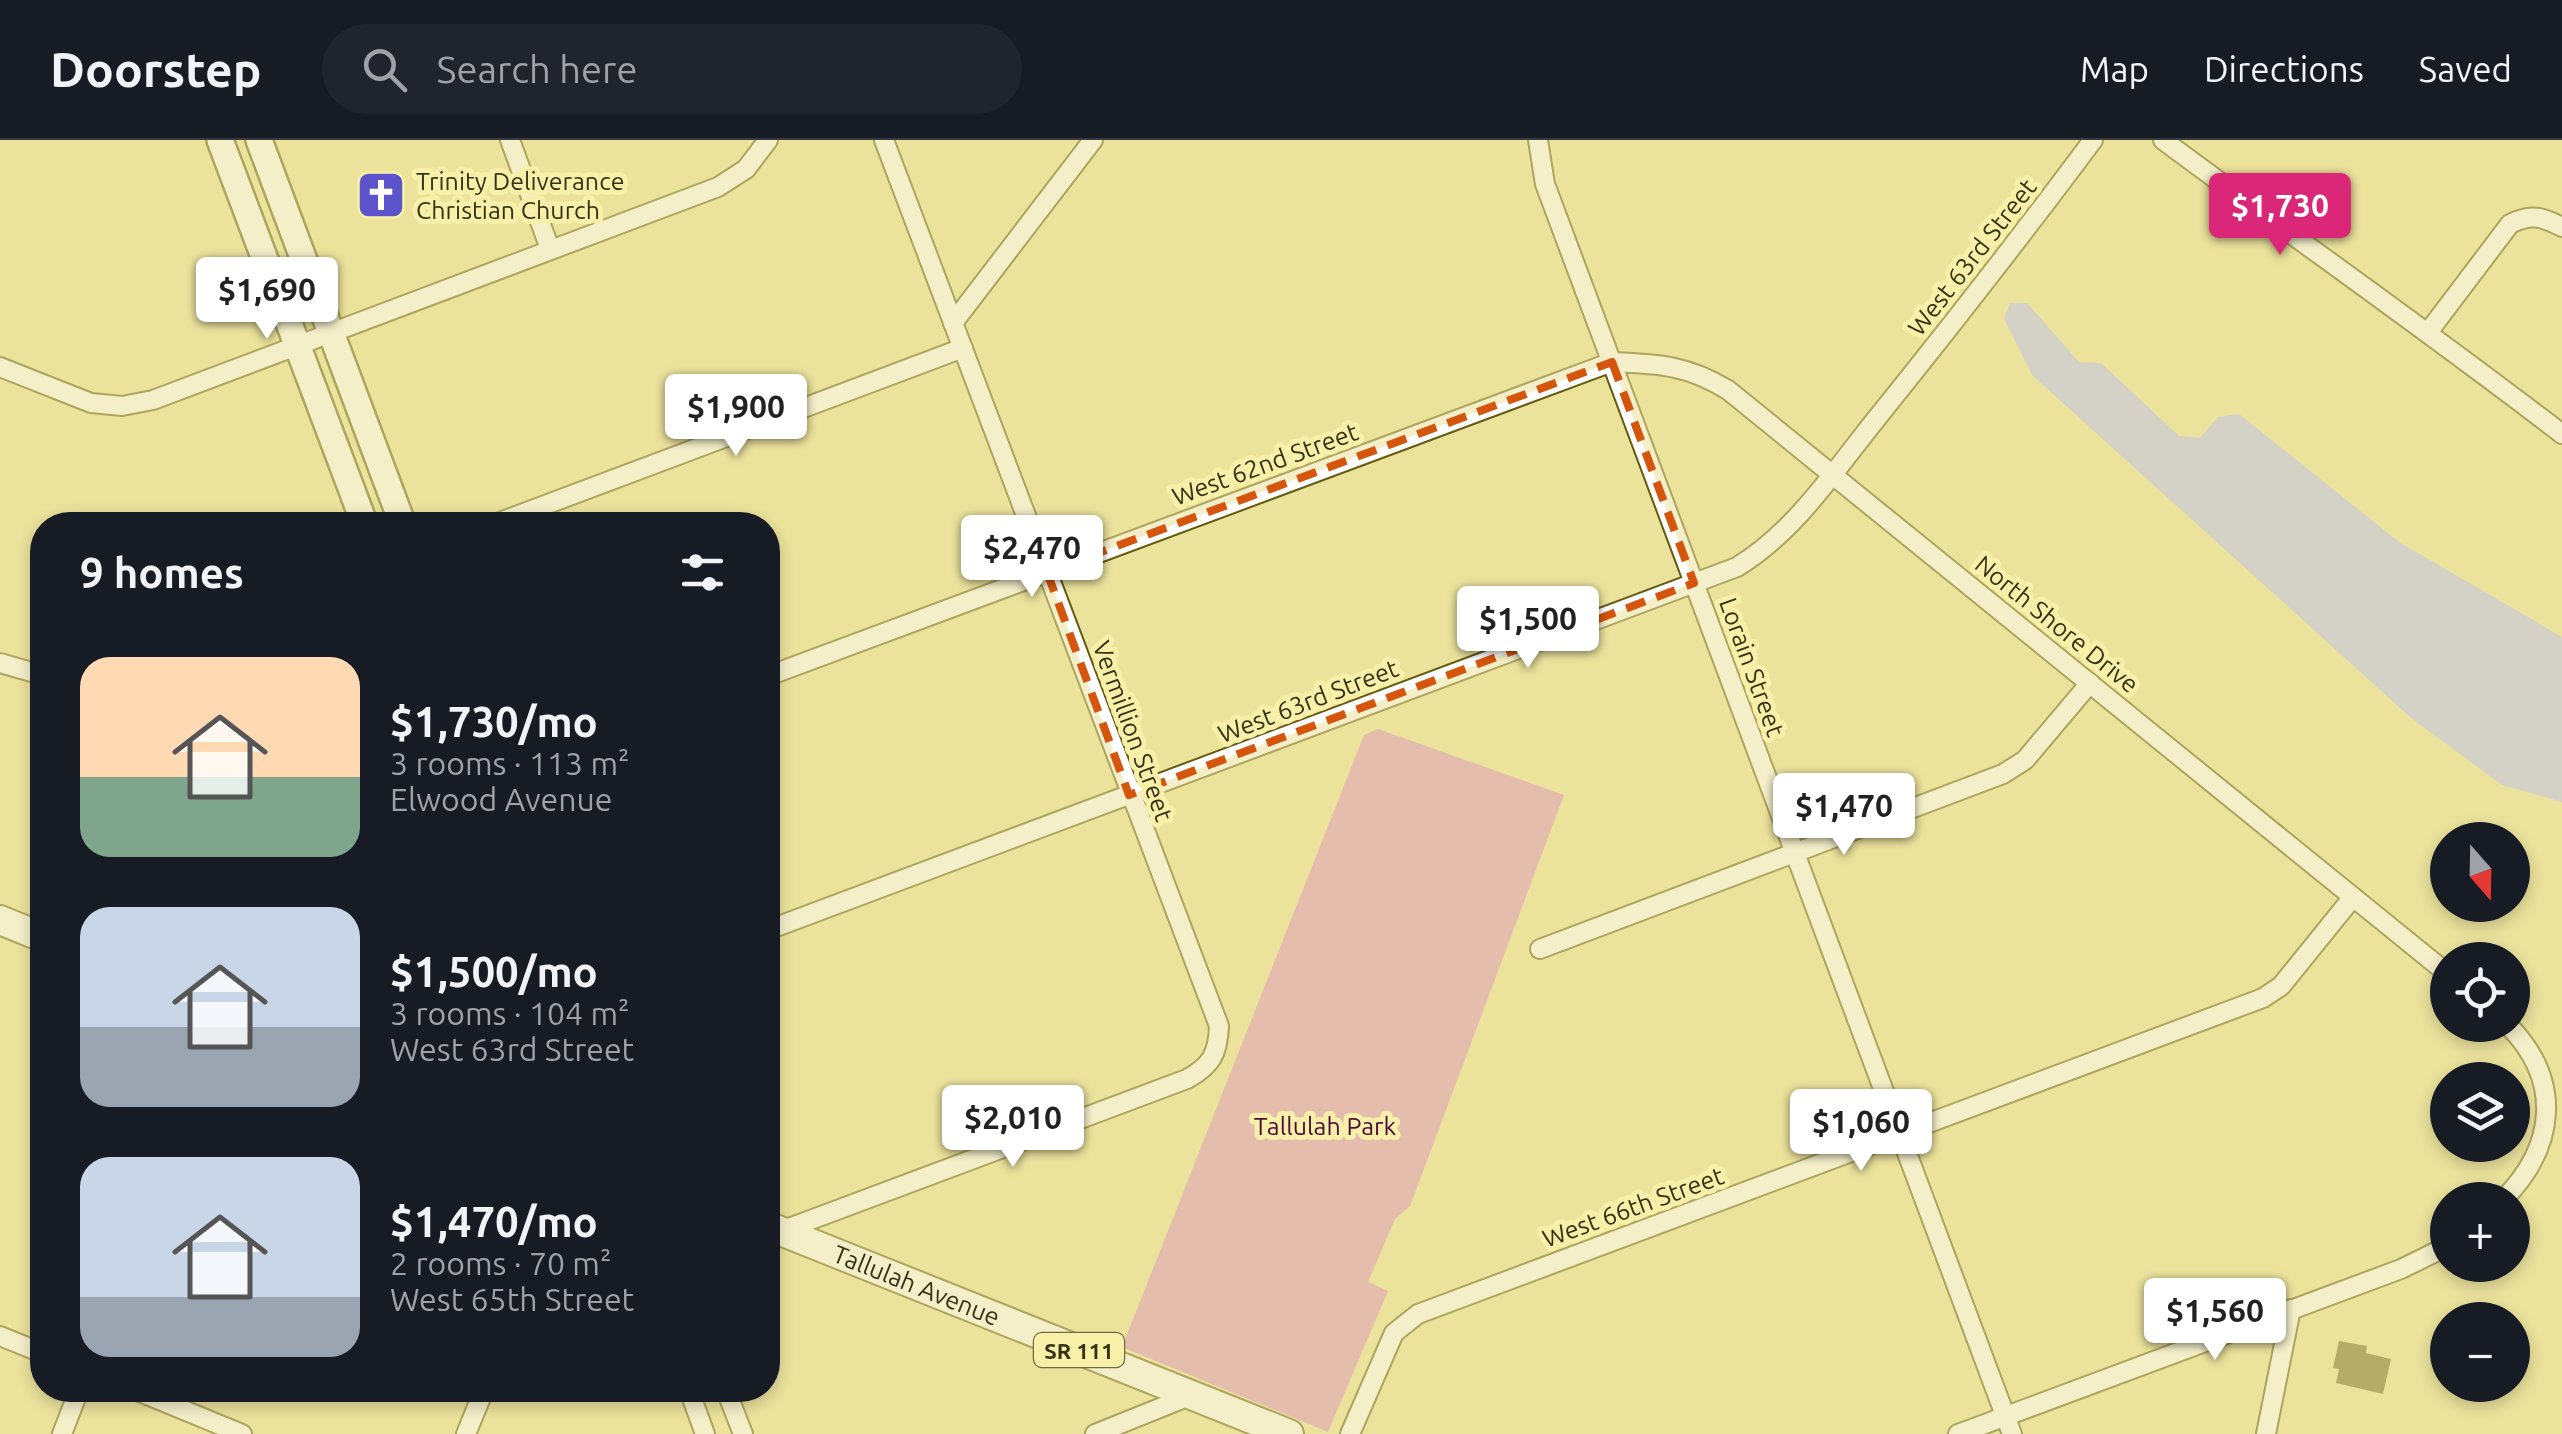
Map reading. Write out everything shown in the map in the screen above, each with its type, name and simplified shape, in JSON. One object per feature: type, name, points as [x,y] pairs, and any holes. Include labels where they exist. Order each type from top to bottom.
[{"type":"main road","points":[[0,920],[30,932]]},
{"type":"main road","name":"Tallulah Avenue","points":[[780,1230],[1289,1434]]},
{"type":"street","points":[[220,140],[360,512]]},
{"type":"street","points":[[259,140],[398,512]]},
{"type":"street","points":[[510,140],[550,249]]},
{"type":"street","points":[[0,367],[91,403],[122,406],[153,400],[718,187],[746,169],[768,140]]},
{"type":"street","name":"Vermillion Street","points":[[780,1226],[1187,1079],[1214,1059],[1219,1026],[884,140]]},
{"type":"street","points":[[953,323],[1093,140]]},
{"type":"street","name":"Lorain Street","points":[[1538,140],[1545,184],[2009,1425]]},
{"type":"street","name":"West 63rd Street","points":[[780,926],[1737,567],[1782,534],[2000,265],[2093,140]]},
{"type":"street","points":[[2164,140],[2292,237],[2429,331],[2562,434]]},
{"type":"street","points":[[2429,331],[2510,224],[2525,216],[2542,216],[2562,226]]},
{"type":"street","points":[[527,512],[963,348]]},
{"type":"street","name":"North Shore Drive","points":[[1612,362],[1674,365],[1728,390],[2430,959]]},
{"type":"street","name":"West 62nd Street","points":[[780,672],[1612,362]]},
{"type":"street","points":[[0,662],[30,673]]},
{"type":"street","points":[[1540,949],[2004,774],[2025,760],[2090,683]]},
{"type":"street","name":"West 66th Street","points":[[1350,1434],[1394,1333],[1418,1314],[2263,998],[2281,986],[2354,896]]},
{"type":"street","points":[[2520,1182],[2550,1128],[2553,1099],[2545,1069],[2529,1042]]},
{"type":"street","points":[[1958,1434],[2009,1425],[2430,1255]]},
{"type":"street","points":[[2266,1434],[2291,1309]]},
{"type":"street","points":[[0,1336],[30,1347]]},
{"type":"street","points":[[1095,1434],[1192,1395]]},
{"type":"street","points":[[62,1434],[74,1402]]},
{"type":"street","points":[[164,1402],[242,1434]]},
{"type":"street","points":[[466,1434],[479,1402]]},
{"type":"street","points":[[693,1402],[705,1434]]},
{"type":"street","points":[[731,1402],[743,1434]]},
{"type":"highlighted area","points":[[1612,362],[1694,583],[1129,795],[1047,572]]},
{"type":"green space","name":"Tallulah Park","points":[[1378,729],[1564,795],[1410,1206],[1395,1219],[1368,1282],[1388,1291],[1328,1432],[1122,1347],[1364,735]]},
{"type":"water","points":[[2010,303],[2027,303],[2079,362],[2101,363],[2179,436],[2200,438],[2218,417],[2239,414],[2399,542],[2562,637],[2562,802],[2502,785],[2410,717],[2032,375],[2004,319]]},
{"type":"building","points":[[2339,1341],[2367,1346],[2366,1353],[2391,1359],[2383,1394],[2336,1383],[2339,1369],[2333,1368]]},
{"type":"place","name":"Trinity Deliverance Christian Church","points":[[381,195]]}]
